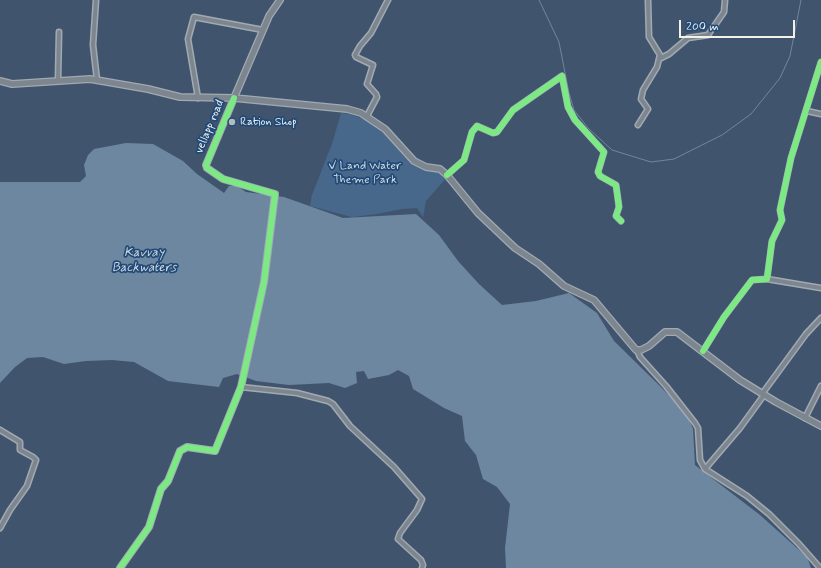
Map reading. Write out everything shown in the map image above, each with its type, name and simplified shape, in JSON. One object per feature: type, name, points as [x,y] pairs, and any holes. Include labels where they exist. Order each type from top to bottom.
[{"type":"main road","name":"vellapp road","points":[[234,98],[263,30],[280,0]]},
{"type":"main road","points":[[0,82],[12,84],[58,80],[97,80],[148,89],[180,97],[234,98],[347,109],[362,112],[385,129],[414,161],[426,167],[440,169],[448,174],[478,213],[498,233],[564,286],[594,300],[637,350],[645,348],[663,333],[670,331],[677,332],[763,394],[821,426]]},
{"type":"street","points":[[96,0],[93,45],[97,80]]},
{"type":"street","points":[[367,116],[377,97],[367,84],[373,65],[356,57],[355,55],[360,46],[371,33],[388,0]]},
{"type":"street","points":[[638,125],[648,110],[641,99],[643,90],[657,67],[660,59],[660,55],[649,36],[648,0]]},
{"type":"street","points":[[660,59],[673,51],[688,38],[708,36],[724,12],[725,0]]},
{"type":"street","points":[[198,98],[188,39],[194,17],[263,30]]},
{"type":"street","points":[[58,80],[59,32]]},
{"type":"street","points":[[767,279],[772,241],[782,220],[780,210],[791,158],[807,111],[821,62]]},
{"type":"street","points":[[448,174],[464,160],[472,132],[477,126],[493,133],[497,132],[513,110],[562,76],[568,107],[575,120],[604,152],[598,172],[600,176],[616,185],[619,207],[616,216],[621,221]]},
{"type":"street","name":"vellapp road","points":[[234,98],[206,168],[223,179],[275,194],[264,282],[240,387]]},
{"type":"street","points":[[807,111],[821,114]]},
{"type":"street","points":[[703,351],[724,317],[752,280],[767,279],[821,288]]},
{"type":"street","points":[[705,469],[740,428],[806,334],[821,318]]},
{"type":"street","points":[[637,350],[640,357],[666,386],[698,428],[700,460],[705,469],[746,496],[768,514],[800,544],[820,568]]},
{"type":"street","points":[[805,418],[821,386]]},
{"type":"street","points":[[120,568],[149,527],[161,489],[168,481],[180,451],[187,447],[215,451],[240,387],[297,393],[328,401],[332,404],[350,426],[394,467],[422,499],[417,510],[400,533],[398,539],[421,560],[423,565],[422,568]]},
{"type":"street","points":[[0,430],[20,442],[20,450],[36,460],[27,486],[10,510],[0,528]]},
{"type":"green space","name":"V Land Water Theme Park","points":[[341,113],[349,114],[372,122],[407,157],[448,176],[426,201],[423,217],[417,208],[352,217],[310,206],[312,195],[332,144]]},
{"type":"water","name":"Kavvay Backwaters","points":[[126,143],[153,144],[183,161],[197,174],[224,193],[229,186],[237,186],[246,192],[284,197],[343,218],[416,214],[439,235],[458,261],[479,284],[502,305],[536,301],[569,293],[597,313],[614,341],[687,415],[693,429],[695,465],[760,515],[807,557],[811,568],[506,568],[505,548],[510,504],[497,487],[483,479],[476,455],[465,441],[462,416],[444,408],[413,389],[409,376],[398,370],[389,375],[368,379],[364,371],[356,372],[357,383],[345,388],[329,383],[289,385],[256,381],[237,374],[223,378],[219,387],[168,381],[134,362],[112,360],[64,364],[43,357],[27,358],[15,367],[0,383],[0,182],[80,182],[86,176],[84,165],[88,155],[94,149]]},
{"type":"waterway","points":[[539,0],[559,42],[569,93],[574,110],[588,128],[612,150],[651,162],[674,159],[722,135],[751,114],[780,78],[790,56],[801,0]]},
{"type":"cycle path","points":[[703,351],[724,317],[752,280],[767,279],[772,241],[782,220],[780,210],[791,158],[821,62]]},
{"type":"cycle path","points":[[447,175],[464,160],[472,132],[477,126],[493,133],[497,132],[513,110],[562,76],[568,107],[575,120],[604,152],[598,172],[600,176],[616,185],[619,207],[616,216],[621,221]]},
{"type":"cycle path","points":[[120,568],[149,527],[161,489],[168,481],[180,451],[187,447],[215,451],[241,387],[264,282],[275,194],[223,179],[207,168],[206,165],[234,98]]},
{"type":"place","name":"Ration Shop","points":[[232,122]]}]
